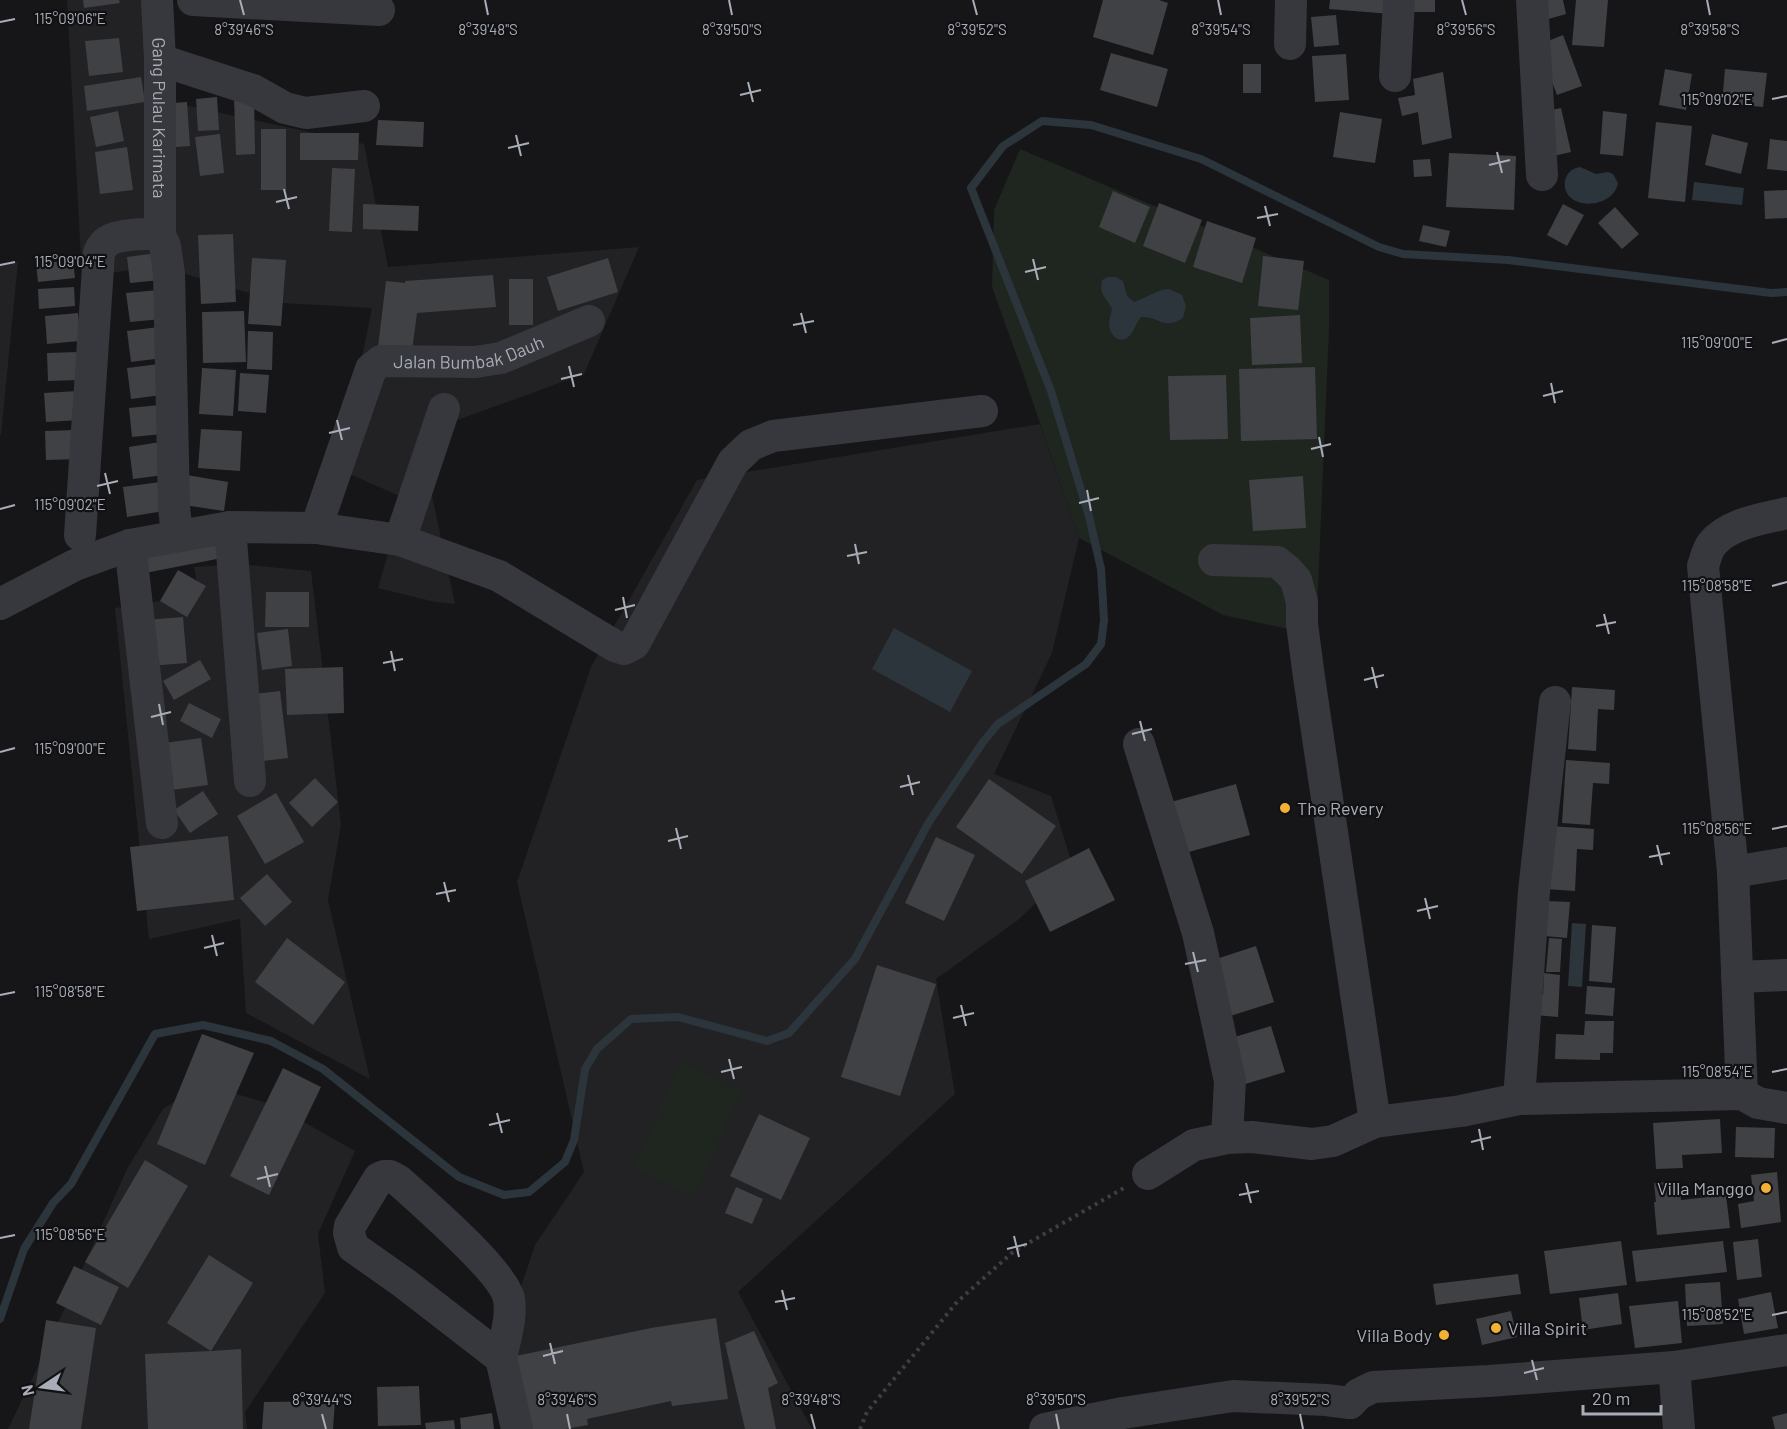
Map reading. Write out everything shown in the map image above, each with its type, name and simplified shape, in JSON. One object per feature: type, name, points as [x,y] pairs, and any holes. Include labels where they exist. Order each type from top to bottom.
[{"type":"street","name":"Gang Pulau Karimata","points":[[157,0],[160,60],[160,236],[165,246],[169,273],[174,507],[177,535]]},
{"type":"street","points":[[193,0],[379,10]]},
{"type":"street","points":[[1290,44],[1291,0]]},
{"type":"street","points":[[1395,76],[1399,0]]},
{"type":"street","points":[[1532,0],[1542,175]]},
{"type":"street","points":[[160,60],[253,90],[285,108],[306,113],[364,106]]},
{"type":"street","points":[[80,536],[99,253],[102,246],[113,238],[147,234],[160,236]]},
{"type":"street","name":"Jalan Bumbak Dauh","points":[[316,528],[371,369],[376,364],[381,361],[475,362],[501,358],[589,321]]},
{"type":"street","points":[[399,540],[444,408]]},
{"type":"street","points":[[0,604],[75,565],[130,545],[230,527],[316,528],[399,540],[499,576],[615,646],[624,649],[634,644],[733,462],[751,445],[773,436],[982,411]]},
{"type":"street","points":[[1742,1094],[1733,872],[1703,566],[1713,542],[1731,530],[1787,513]]},
{"type":"street","points":[[230,527],[250,781]]},
{"type":"street","points":[[130,545],[162,823]]},
{"type":"street","points":[[1214,560],[1277,562],[1296,580],[1302,602],[1302,624],[1309,677],[1375,1122]]},
{"type":"street","points":[[1519,1099],[1534,891],[1555,702]]},
{"type":"street","points":[[1139,744],[1198,933],[1230,1082],[1227,1138]]},
{"type":"street","points":[[1733,872],[1787,863]]},
{"type":"street","points":[[1737,977],[1787,975]]},
{"type":"street","points":[[1148,1174],[1194,1145],[1227,1138],[1252,1137],[1312,1144],[1333,1141],[1375,1122],[1519,1099],[1742,1094],[1758,1103],[1787,1108]]},
{"type":"street","points":[[501,1358],[353,1247],[349,1233],[350,1226],[379,1179],[390,1176],[399,1181],[498,1277],[508,1295],[510,1312],[501,1358],[517,1429]]},
{"type":"street","points":[[1045,1429],[1123,1413],[1233,1396],[1326,1400],[1350,1416],[1359,1394],[1373,1387],[1674,1367],[1787,1350]]},
{"type":"street","points":[[1674,1367],[1679,1429]]},
{"type":"path","points":[[860,1429],[867,1412],[957,1302],[1013,1251],[1148,1174]]},
{"type":"shaded area","points":[[67,0],[149,0],[166,101],[364,144],[388,267],[639,247],[584,374],[419,434],[455,604],[435,602],[378,588],[404,498],[336,468],[344,445],[372,308],[283,303],[158,266],[82,277]]},
{"type":"shaded area","points":[[1020,149],[1329,280],[1316,635],[1223,615],[1079,538],[992,287],[994,210]]},
{"type":"shaded area","points":[[1580,167],[1596,174],[1608,172],[1613,174],[1618,183],[1616,189],[1607,198],[1595,203],[1582,203],[1571,198],[1565,188],[1566,177],[1569,172]]},
{"type":"shaded area","points":[[1694,182],[1744,188],[1742,205],[1692,200]]},
{"type":"shaded area","points":[[18,262],[1,435],[0,435],[0,264]]},
{"type":"shaded area","points":[[1116,277],[1123,281],[1127,296],[1134,302],[1164,289],[1170,289],[1182,295],[1186,306],[1183,318],[1176,322],[1165,323],[1141,317],[1130,335],[1121,340],[1118,339],[1109,327],[1112,309],[1101,290],[1102,280]]},
{"type":"shaded area","points":[[1040,424],[1079,538],[1052,653],[994,774],[1051,796],[1073,867],[1018,920],[936,979],[955,1094],[738,1292],[812,1429],[512,1429],[498,1356],[535,1245],[584,1172],[517,882],[591,667],[697,480]]},
{"type":"shaded area","points":[[240,564],[311,571],[341,825],[328,900],[370,1079],[246,1013],[240,919],[149,939],[115,608],[199,595],[194,567]]},
{"type":"shaded area","points":[[894,628],[972,671],[950,712],[872,669]]},
{"type":"shaded area","points":[[1572,923],[1586,924],[1582,987],[1568,986]]},
{"type":"shaded area","points":[[682,1062],[742,1090],[694,1196],[633,1168]]},
{"type":"shaded area","points":[[202,1084],[274,1105],[355,1151],[318,1234],[325,1293],[245,1412],[247,1429],[8,1429],[127,1169],[163,1109]]},
{"type":"building","points":[[83,0],[119,0],[120,3],[84,8]]},
{"type":"building","points":[[1103,0],[1159,0],[1168,3],[1153,55],[1093,37]]},
{"type":"building","points":[[1330,0],[1392,0],[1391,14],[1329,9]]},
{"type":"building","points":[[1409,0],[1435,0],[1435,12],[1409,12]]},
{"type":"building","points":[[1540,0],[1563,0],[1566,14],[1545,20]]},
{"type":"building","points":[[1576,0],[1608,0],[1604,47],[1572,45]]},
{"type":"building","points":[[1336,15],[1339,45],[1314,47],[1311,17]]},
{"type":"building","points":[[1563,35],[1582,86],[1557,95],[1538,45]]},
{"type":"building","points":[[119,38],[123,72],[89,76],[85,41]]},
{"type":"building","points":[[1111,53],[1168,69],[1157,107],[1100,90]]},
{"type":"building","points":[[1346,54],[1349,100],[1315,102],[1312,56]]},
{"type":"building","points":[[1243,64],[1261,64],[1261,93],[1243,93]]},
{"type":"building","points":[[1665,69],[1692,74],[1686,110],[1659,105]]},
{"type":"building","points":[[1725,69],[1767,73],[1763,107],[1722,103]]},
{"type":"building","points":[[1443,72],[1452,138],[1422,145],[1418,112],[1402,116],[1398,98],[1415,95],[1413,79]]},
{"type":"building","points":[[141,77],[145,102],[87,111],[84,86]]},
{"type":"building","points":[[217,97],[219,130],[198,131],[196,99]]},
{"type":"building","points":[[254,97],[255,154],[236,155],[234,98]]},
{"type":"building","points":[[187,102],[190,146],[176,147],[173,103]]},
{"type":"building","points":[[1561,108],[1571,152],[1549,157],[1539,113]]},
{"type":"building","points":[[118,111],[124,141],[96,147],[90,117]]},
{"type":"building","points":[[1603,111],[1627,114],[1623,156],[1600,154]]},
{"type":"building","points":[[1340,112],[1382,119],[1375,163],[1333,157]]},
{"type":"building","points":[[378,120],[424,122],[423,147],[376,145]]},
{"type":"building","points":[[1656,122],[1692,126],[1685,202],[1648,198]]},
{"type":"building","points":[[261,129],[286,129],[286,190],[261,190]]},
{"type":"building","points":[[300,133],[359,133],[358,160],[300,160]]},
{"type":"building","points":[[220,134],[224,173],[200,176],[195,137]]},
{"type":"building","points":[[1712,134],[1748,143],[1741,174],[1705,165]]},
{"type":"building","points":[[1770,139],[1787,141],[1787,171],[1767,169]]},
{"type":"building","points":[[127,147],[133,190],[100,194],[95,152]]},
{"type":"building","points":[[1449,153],[1516,156],[1514,210],[1446,207]]},
{"type":"building","points":[[1430,159],[1432,176],[1414,177],[1413,160]]},
{"type":"building","points":[[332,168],[355,169],[352,232],[329,231]]},
{"type":"building","points":[[1787,190],[1787,218],[1765,219],[1764,191]]},
{"type":"building","points":[[1113,191],[1150,207],[1135,243],[1099,227]]},
{"type":"building","points":[[1159,203],[1202,220],[1185,263],[1143,246]]},
{"type":"building","points":[[363,204],[419,206],[418,231],[363,229]]},
{"type":"building","points":[[1563,204],[1584,215],[1567,246],[1547,235]]},
{"type":"building","points":[[1615,207],[1639,234],[1622,249],[1598,223]]},
{"type":"building","points":[[1207,221],[1256,238],[1242,283],[1193,267]]},
{"type":"building","points":[[1423,225],[1450,231],[1446,247],[1419,241]]},
{"type":"building","points":[[233,234],[236,302],[201,304],[198,235]]},
{"type":"building","points":[[157,253],[161,280],[130,283],[127,257]]},
{"type":"building","points":[[1263,256],[1304,261],[1298,310],[1258,306]]},
{"type":"building","points":[[252,258],[286,260],[281,326],[248,324]]},
{"type":"building","points":[[608,258],[618,292],[558,311],[547,277]]},
{"type":"building","points":[[73,260],[75,278],[38,282],[36,264]]},
{"type":"building","points":[[493,275],[496,307],[417,313],[412,351],[378,347],[386,281],[405,283],[405,281]]},
{"type":"building","points":[[509,279],[533,279],[533,325],[509,325]]},
{"type":"building","points":[[74,287],[75,306],[39,309],[38,289]]},
{"type":"building","points":[[159,290],[162,319],[130,322],[126,293]]},
{"type":"building","points":[[244,311],[246,362],[203,363],[202,312]]},
{"type":"building","points":[[78,313],[80,341],[47,344],[45,316]]},
{"type":"building","points":[[1300,315],[1302,363],[1252,365],[1250,318]]},
{"type":"building","points":[[159,327],[163,358],[131,362],[127,331]]},
{"type":"building","points":[[248,331],[273,332],[272,370],[247,369]]},
{"type":"building","points":[[78,352],[79,380],[48,381],[47,353]]},
{"type":"building","points":[[159,364],[162,395],[131,399],[127,368]]},
{"type":"building","points":[[1315,367],[1317,439],[1241,441],[1239,369]]},
{"type":"building","points":[[202,368],[236,370],[233,416],[199,414]]},
{"type":"building","points":[[240,373],[269,375],[266,413],[238,411]]},
{"type":"building","points":[[1226,375],[1228,439],[1170,440],[1168,376]]},
{"type":"building","points":[[77,391],[80,420],[46,422],[44,393]]},
{"type":"building","points":[[159,405],[162,434],[132,437],[129,408]]},
{"type":"building","points":[[201,429],[242,431],[240,471],[198,468]]},
{"type":"building","points":[[77,430],[79,459],[46,460],[45,431]]},
{"type":"building","points":[[160,442],[164,475],[133,479],[129,447]]},
{"type":"building","points":[[181,474],[228,482],[224,511],[177,504]]},
{"type":"building","points":[[1303,476],[1306,528],[1253,531],[1249,480]]},
{"type":"building","points":[[160,482],[164,511],[127,517],[123,487]]},
{"type":"building","points":[[221,533],[227,557],[140,574],[135,550]]},
{"type":"building","points":[[178,570],[206,586],[187,617],[160,601]]},
{"type":"building","points":[[266,592],[309,592],[309,627],[265,627]]},
{"type":"building","points":[[183,617],[187,663],[149,666],[145,620]]},
{"type":"building","points":[[288,629],[292,666],[262,670],[257,633]]},
{"type":"building","points":[[200,660],[211,679],[174,700],[163,681]]},
{"type":"building","points":[[343,667],[344,713],[287,715],[285,669]]},
{"type":"building","points":[[1572,687],[1615,690],[1614,710],[1598,709],[1596,751],[1568,749]]},
{"type":"building","points":[[280,691],[288,758],[253,762],[246,695]]},
{"type":"building","points":[[189,703],[221,719],[212,738],[180,721]]},
{"type":"building","points":[[201,738],[208,785],[164,791],[157,744]]},
{"type":"building","points":[[1566,760],[1610,763],[1609,784],[1593,783],[1590,825],[1562,823]]},
{"type":"building","points":[[315,778],[338,802],[312,827],[289,803]]},
{"type":"building","points":[[989,779],[1056,826],[1022,874],[956,827]]},
{"type":"building","points":[[1236,784],[1250,835],[1185,853],[1171,802]]},
{"type":"building","points":[[203,791],[218,814],[190,833],[174,810]]},
{"type":"building","points":[[276,793],[304,842],[265,864],[237,816]]},
{"type":"building","points":[[1551,826],[1594,829],[1593,850],[1577,849],[1575,891],[1546,889]]},
{"type":"building","points":[[228,836],[234,900],[137,911],[130,847]]},
{"type":"building","points":[[936,837],[975,855],[944,921],[905,903]]},
{"type":"building","points":[[1089,848],[1115,900],[1050,932],[1025,881]]},
{"type":"building","points":[[267,874],[292,902],[265,926],[240,898]]},
{"type":"building","points":[[1546,901],[1570,902],[1567,938],[1544,936]]},
{"type":"building","points":[[1592,925],[1616,927],[1612,983],[1589,981]]},
{"type":"building","points":[[287,938],[345,982],[313,1025],[255,982]]},
{"type":"building","points":[[1549,938],[1562,939],[1560,972],[1546,972]]},
{"type":"building","points":[[1256,946],[1274,1002],[1224,1018],[1207,962]]},
{"type":"building","points":[[877,965],[936,984],[900,1096],[841,1077]]},
{"type":"building","points":[[1544,973],[1560,975],[1558,1017],[1535,1015],[1536,994],[1543,995]]},
{"type":"building","points":[[1587,986],[1615,988],[1613,1016],[1585,1014]]},
{"type":"building","points":[[1585,1021],[1614,1021],[1613,1053],[1600,1053],[1600,1060],[1555,1059],[1556,1034],[1584,1035]]},
{"type":"building","points":[[1271,1026],[1285,1072],[1242,1085],[1228,1039]]},
{"type":"building","points":[[202,1034],[254,1053],[205,1165],[157,1144]]},
{"type":"building","points":[[283,1068],[321,1087],[269,1195],[230,1176]]},
{"type":"building","points":[[759,1114],[810,1138],[781,1200],[730,1176]]},
{"type":"building","points":[[1720,1119],[1722,1153],[1682,1155],[1683,1168],[1656,1169],[1653,1123]]},
{"type":"building","points":[[1736,1127],[1775,1128],[1774,1158],[1735,1157]]},
{"type":"building","points":[[145,1160],[188,1186],[128,1288],[85,1262]]},
{"type":"building","name":"Villa Manggo","points":[[1777,1172],[1781,1222],[1741,1228],[1738,1204],[1754,1201],[1751,1175]]},
{"type":"building","points":[[1680,1181],[1681,1200],[1726,1195],[1730,1228],[1657,1235],[1654,1183]]},
{"type":"building","points":[[736,1187],[763,1199],[752,1224],[725,1213]]},
{"type":"building","points":[[1758,1239],[1762,1277],[1737,1280],[1733,1242]]},
{"type":"building","points":[[1621,1241],[1627,1285],[1550,1294],[1544,1251]]},
{"type":"building","points":[[1723,1241],[1727,1272],[1636,1282],[1632,1251]]},
{"type":"building","points":[[209,1255],[253,1283],[211,1351],[167,1323]]},
{"type":"building","points":[[74,1266],[119,1287],[101,1325],[56,1303]]},
{"type":"building","points":[[1518,1274],[1521,1294],[1436,1305],[1433,1284]]},
{"type":"building","points":[[1720,1282],[1723,1324],[1687,1326],[1685,1284]]},
{"type":"building","points":[[1771,1292],[1778,1328],[1744,1334],[1738,1299]]},
{"type":"building","points":[[1618,1293],[1622,1324],[1583,1330],[1579,1298]]},
{"type":"building","points":[[1678,1301],[1682,1343],[1635,1348],[1629,1306]]},
{"type":"building","name":"Villa Spirit","points":[[1511,1311],[1517,1337],[1482,1345],[1476,1319]]},
{"type":"building","points":[[716,1318],[728,1399],[672,1406],[671,1401],[587,1419],[588,1425],[565,1429],[524,1429],[511,1357],[651,1328]]},
{"type":"building","points":[[46,1320],[96,1328],[81,1429],[29,1429]]},
{"type":"building","points":[[754,1331],[778,1383],[768,1388],[776,1429],[745,1429],[725,1343]]},
{"type":"building","points":[[241,1349],[243,1429],[148,1429],[145,1354]]},
{"type":"building","points":[[419,1386],[421,1425],[378,1426],[377,1387]]},
{"type":"building","points":[[335,1401],[333,1429],[262,1429],[264,1402]]},
{"type":"building","points":[[492,1413],[494,1429],[461,1429],[460,1418]]},
{"type":"building","points":[[1787,1413],[1787,1429],[1775,1429],[1772,1417]]},
{"type":"building","points":[[454,1420],[455,1429],[426,1429],[425,1423]]},
{"type":"waterway","points":[[0,1319],[24,1249],[53,1203],[71,1184],[155,1034],[203,1025],[271,1041],[323,1069],[459,1177],[504,1195],[529,1192],[565,1162],[574,1140],[585,1069],[597,1049],[631,1019],[678,1017],[767,1041],[789,1033],[855,959],[929,822],[983,742],[998,724],[1086,664],[1101,644],[1104,620],[1101,569],[1089,516],[1051,391],[971,188],[1003,146],[1042,121],[1091,125],[1201,159],[1379,247],[1403,254],[1508,260],[1771,293],[1787,292]]},
{"type":"place","name":"The Revery","points":[[1285,808]]},
{"type":"place","name":"Villa Manggo","points":[[1766,1188]]},
{"type":"place","name":"Villa Spirit","points":[[1496,1328]]},
{"type":"place","name":"Villa Body","points":[[1444,1335]]}]
